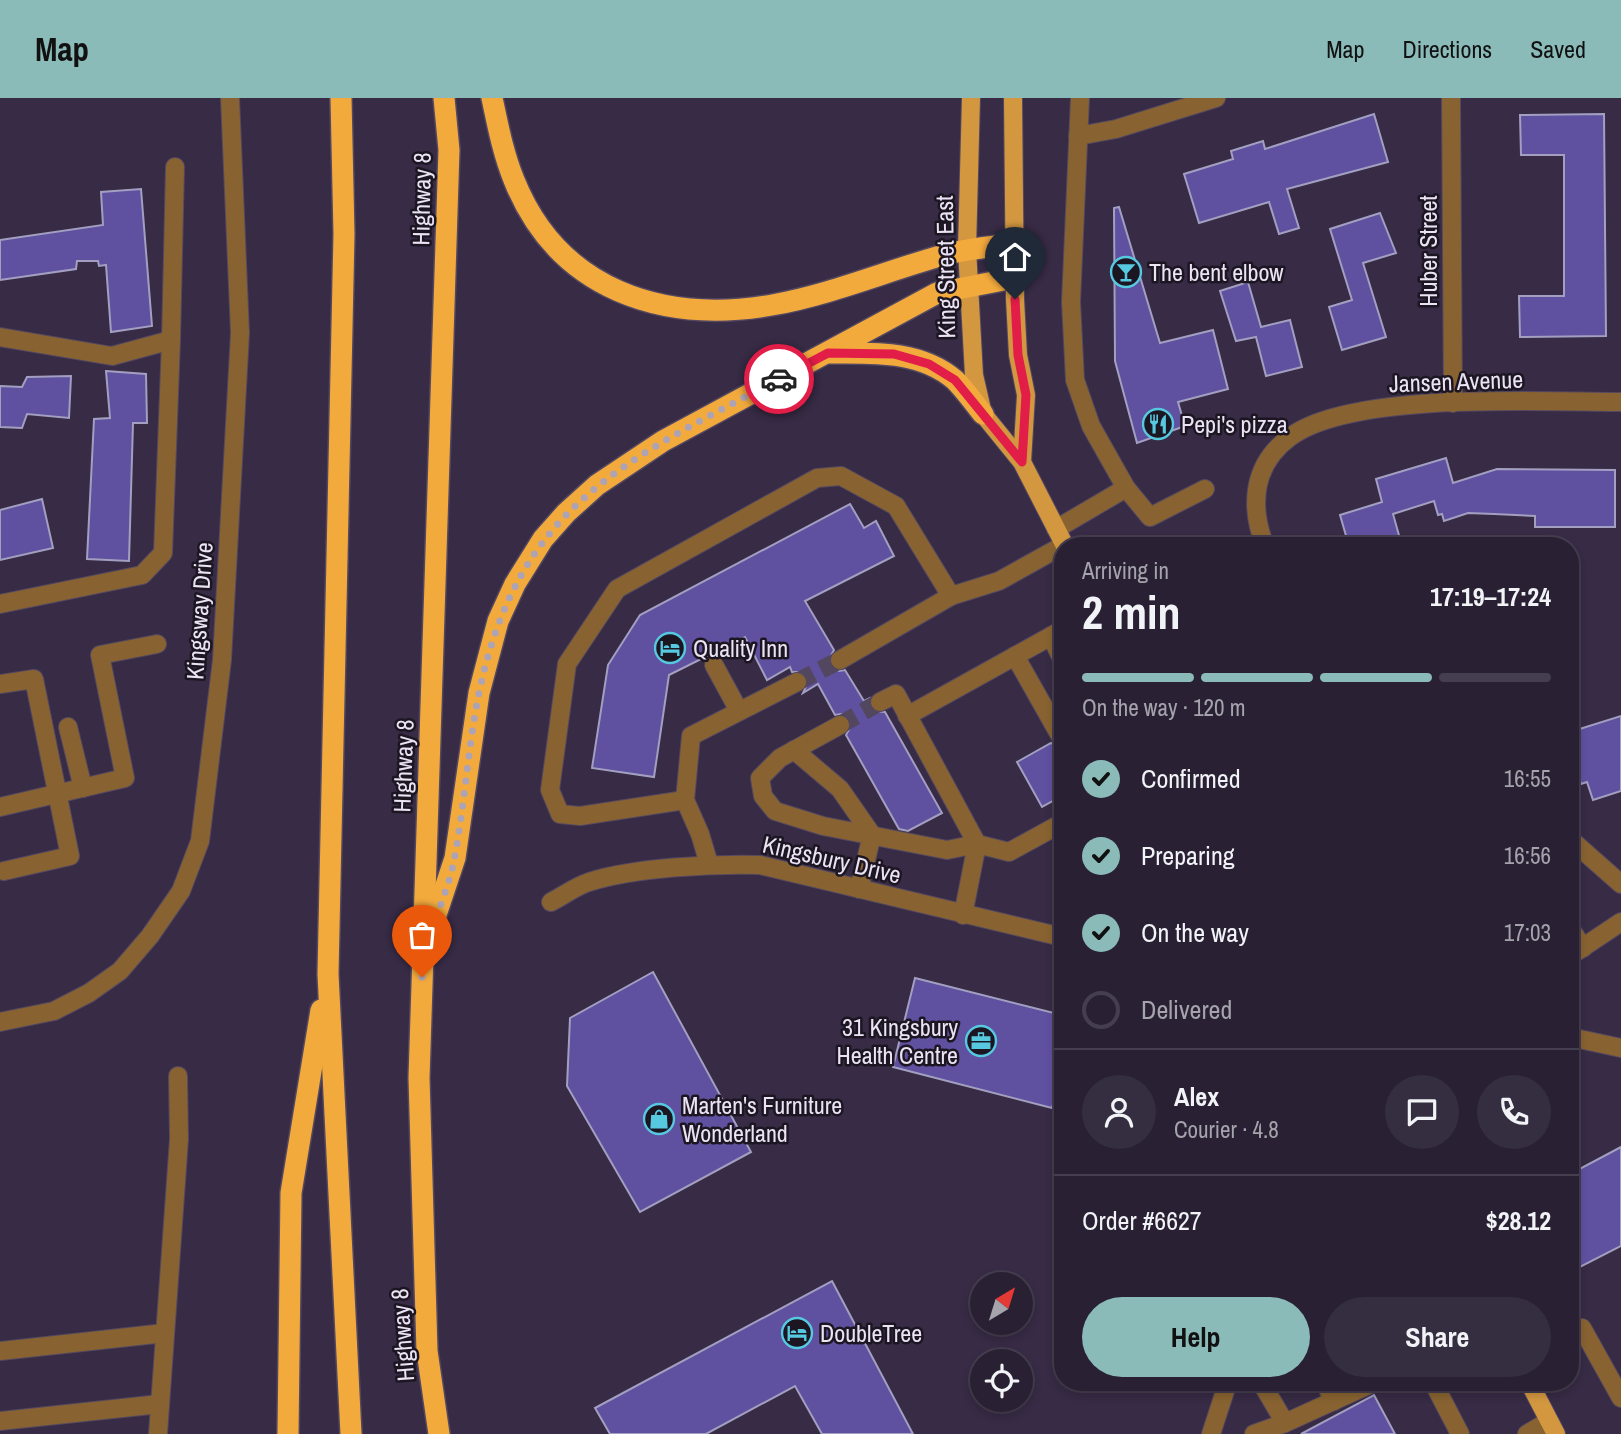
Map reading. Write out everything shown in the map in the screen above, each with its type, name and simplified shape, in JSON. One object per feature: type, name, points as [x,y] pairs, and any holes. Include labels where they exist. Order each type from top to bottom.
[{"type":"highway","points":[[341,98],[343,248],[328,974],[351,1434]]},
{"type":"highway","name":"Highway 8","points":[[439,1434],[427,1351],[419,1078],[449,150],[444,98]]},
{"type":"highway","points":[[492,98],[501,142],[514,181],[529,212],[553,244],[582,270],[622,295],[666,308],[701,310],[772,305],[967,249],[1013,244]]},
{"type":"highway","points":[[423,952],[455,858],[479,693],[498,621],[515,584],[543,540],[566,513],[622,467],[663,441],[937,293],[1014,278]]},
{"type":"highway","points":[[828,353],[894,354],[929,364],[955,380],[983,414]]},
{"type":"highway","points":[[288,1434],[291,1193],[328,974]]},
{"type":"main road","name":"King Street East","points":[[971,98],[967,249],[970,346],[983,414],[1022,462],[1060,537]]},
{"type":"main road","points":[[1013,98],[1014,278],[1018,355],[1026,395],[1022,462]]},
{"type":"main road","points":[[1534,1391],[1552,1428]]},
{"type":"street","name":"Kingsway Drive","points":[[0,1023],[54,1011],[89,993],[120,971],[150,936],[181,891],[200,841],[222,660],[240,333],[230,98]]},
{"type":"street","points":[[1080,98],[1070,302],[1075,380],[1091,426],[1125,488],[1150,517],[1205,489]]},
{"type":"street","points":[[1078,136],[1116,129],[1216,98]]},
{"type":"street","name":"Huber Street","points":[[1451,98],[1453,403]]},
{"type":"street","points":[[0,604],[142,575],[163,553],[175,167]]},
{"type":"street","points":[[0,337],[112,356],[171,340]]},
{"type":"street","name":"Jansen Avenue","points":[[1263,537],[1254,501],[1260,474],[1270,456],[1291,436],[1320,422],[1392,406],[1621,402]]},
{"type":"street","points":[[685,800],[580,816],[560,814],[550,790],[567,664],[617,589],[817,478],[841,476],[896,506],[951,596]]},
{"type":"street","points":[[1056,529],[1125,488]]},
{"type":"street","points":[[839,660],[951,596],[999,581],[1054,551]]},
{"type":"street","points":[[907,716],[1054,635]]},
{"type":"street","points":[[0,807],[125,778],[100,655],[157,644]]},
{"type":"street","points":[[1015,656],[1054,721]]},
{"type":"street","points":[[714,665],[739,711]]},
{"type":"street","points":[[0,684],[34,679],[70,856],[4,871]]},
{"type":"street","points":[[709,864],[700,834],[685,800],[691,736],[797,682]]},
{"type":"street","points":[[888,698],[907,716],[977,844],[963,915]]},
{"type":"street","points":[[840,725],[794,750],[760,778],[762,796],[775,811],[823,826],[947,850],[977,844],[1009,852],[1054,827]]},
{"type":"street","points":[[68,727],[83,788]]},
{"type":"street","points":[[794,750],[840,789],[872,835],[859,889]]},
{"type":"street","points":[[1579,847],[1621,884]]},
{"type":"street","name":"Kingsbury Drive","points":[[551,902],[588,882],[709,864],[760,865],[1054,935]]},
{"type":"street","points":[[1579,950],[1621,922]]},
{"type":"street","points":[[1579,1039],[1621,1048]]},
{"type":"street","points":[[158,1434],[179,1139],[178,1076]]},
{"type":"street","points":[[1582,1328],[1621,1398]]},
{"type":"street","points":[[0,1351],[165,1332]]},
{"type":"street","points":[[1211,1434],[1225,1391]]},
{"type":"street","points":[[1266,1391],[1285,1423]]},
{"type":"street","points":[[1254,1434],[1285,1423],[1326,1391]]},
{"type":"street","points":[[1438,1391],[1460,1434]]},
{"type":"street","points":[[1,1421],[160,1404]]},
{"type":"street","points":[[1527,1434],[1552,1428]]},
{"type":"building","points":[[1374,114],[1388,162],[1287,189],[1299,228],[1279,234],[1269,202],[1199,223],[1184,174],[1233,159],[1231,151],[1263,141],[1265,149]]},
{"type":"building","points":[[1604,114],[1606,336],[1520,337],[1519,296],[1564,296],[1564,155],[1521,155],[1520,115]]},
{"type":"building","points":[[141,189],[152,326],[111,332],[106,265],[99,266],[98,261],[77,261],[76,269],[0,280],[0,240],[103,225],[101,192]]},
{"type":"building","points":[[1119,207],[1160,343],[1213,330],[1228,389],[1178,402],[1185,426],[1137,443],[1115,361],[1114,208]]},
{"type":"building","points":[[1380,213],[1396,253],[1363,263],[1386,337],[1342,350],[1329,307],[1352,300],[1330,229]]},
{"type":"building","points":[[1248,282],[1261,327],[1290,320],[1302,367],[1266,376],[1256,337],[1236,341],[1220,291]]},
{"type":"building","points":[[106,371],[146,374],[147,423],[133,423],[129,561],[87,559],[94,419],[110,418]]},
{"type":"building","points":[[71,376],[69,418],[27,414],[22,428],[0,427],[0,386],[22,387],[27,377]]},
{"type":"building","points":[[1446,458],[1453,483],[1497,469],[1615,470],[1615,527],[1535,527],[1535,516],[1468,513],[1444,521],[1442,514],[1438,515],[1434,501],[1393,514],[1399,537],[1346,537],[1340,515],[1382,502],[1376,479]]},
{"type":"building","points":[[42,499],[53,548],[0,560],[0,510]]},
{"type":"building","name":"Quality Inn","points":[[850,504],[864,528],[876,521],[894,556],[805,601],[834,650],[829,659],[831,666],[839,671],[845,670],[864,701],[870,698],[873,711],[885,712],[942,813],[908,831],[899,829],[846,735],[851,726],[850,719],[841,714],[835,715],[818,684],[803,693],[808,682],[803,672],[792,672],[790,667],[767,680],[745,637],[669,675],[654,777],[592,768],[608,665],[640,615]]},
{"type":"building","points":[[1621,716],[1621,791],[1593,800],[1587,782],[1581,784],[1579,729]]},
{"type":"building","points":[[1051,743],[1054,745],[1054,800],[1042,807],[1017,762]]},
{"type":"building","name":"Marten's Furniture Wonderland","points":[[653,972],[751,1152],[640,1212],[567,1086],[570,1018]]},
{"type":"building","name":"31 Kingsbury Health Centre","points":[[915,978],[1054,1013],[1052,1108],[893,1067]]},
{"type":"building","points":[[1621,1147],[1621,1246],[1579,1267],[1579,1169]]},
{"type":"building","name":"DoubleTree","points":[[832,1281],[913,1434],[822,1434],[795,1386],[706,1434],[610,1434],[595,1408]]},
{"type":"building","points":[[1374,1395],[1395,1434],[1301,1434]]},
{"type":"tunnel","points":[[797,682],[840,660]]},
{"type":"tunnel","points":[[840,725],[880,702]]},
{"type":"way so far","points":[[422,977],[423,952],[455,858],[479,693],[498,621],[515,584],[543,540],[566,513],[597,485],[663,441],[779,379]]},
{"type":"place","name":"The bent elbow","points":[[1126,272]]},
{"type":"place","name":"Pepi's pizza","points":[[1158,424]]},
{"type":"place","name":"Quality Inn","points":[[670,648]]},
{"type":"place","name":"31 Kingsbury Health Centre","points":[[981,1041]]},
{"type":"place","name":"Marten's Furniture Wonderland","points":[[659,1119]]},
{"type":"place","name":"DoubleTree","points":[[797,1333]]},
{"type":"route","points":[[779,379],[828,353],[894,354],[929,364],[955,380],[1022,462],[1026,395],[1018,355],[1015,299]]}]
